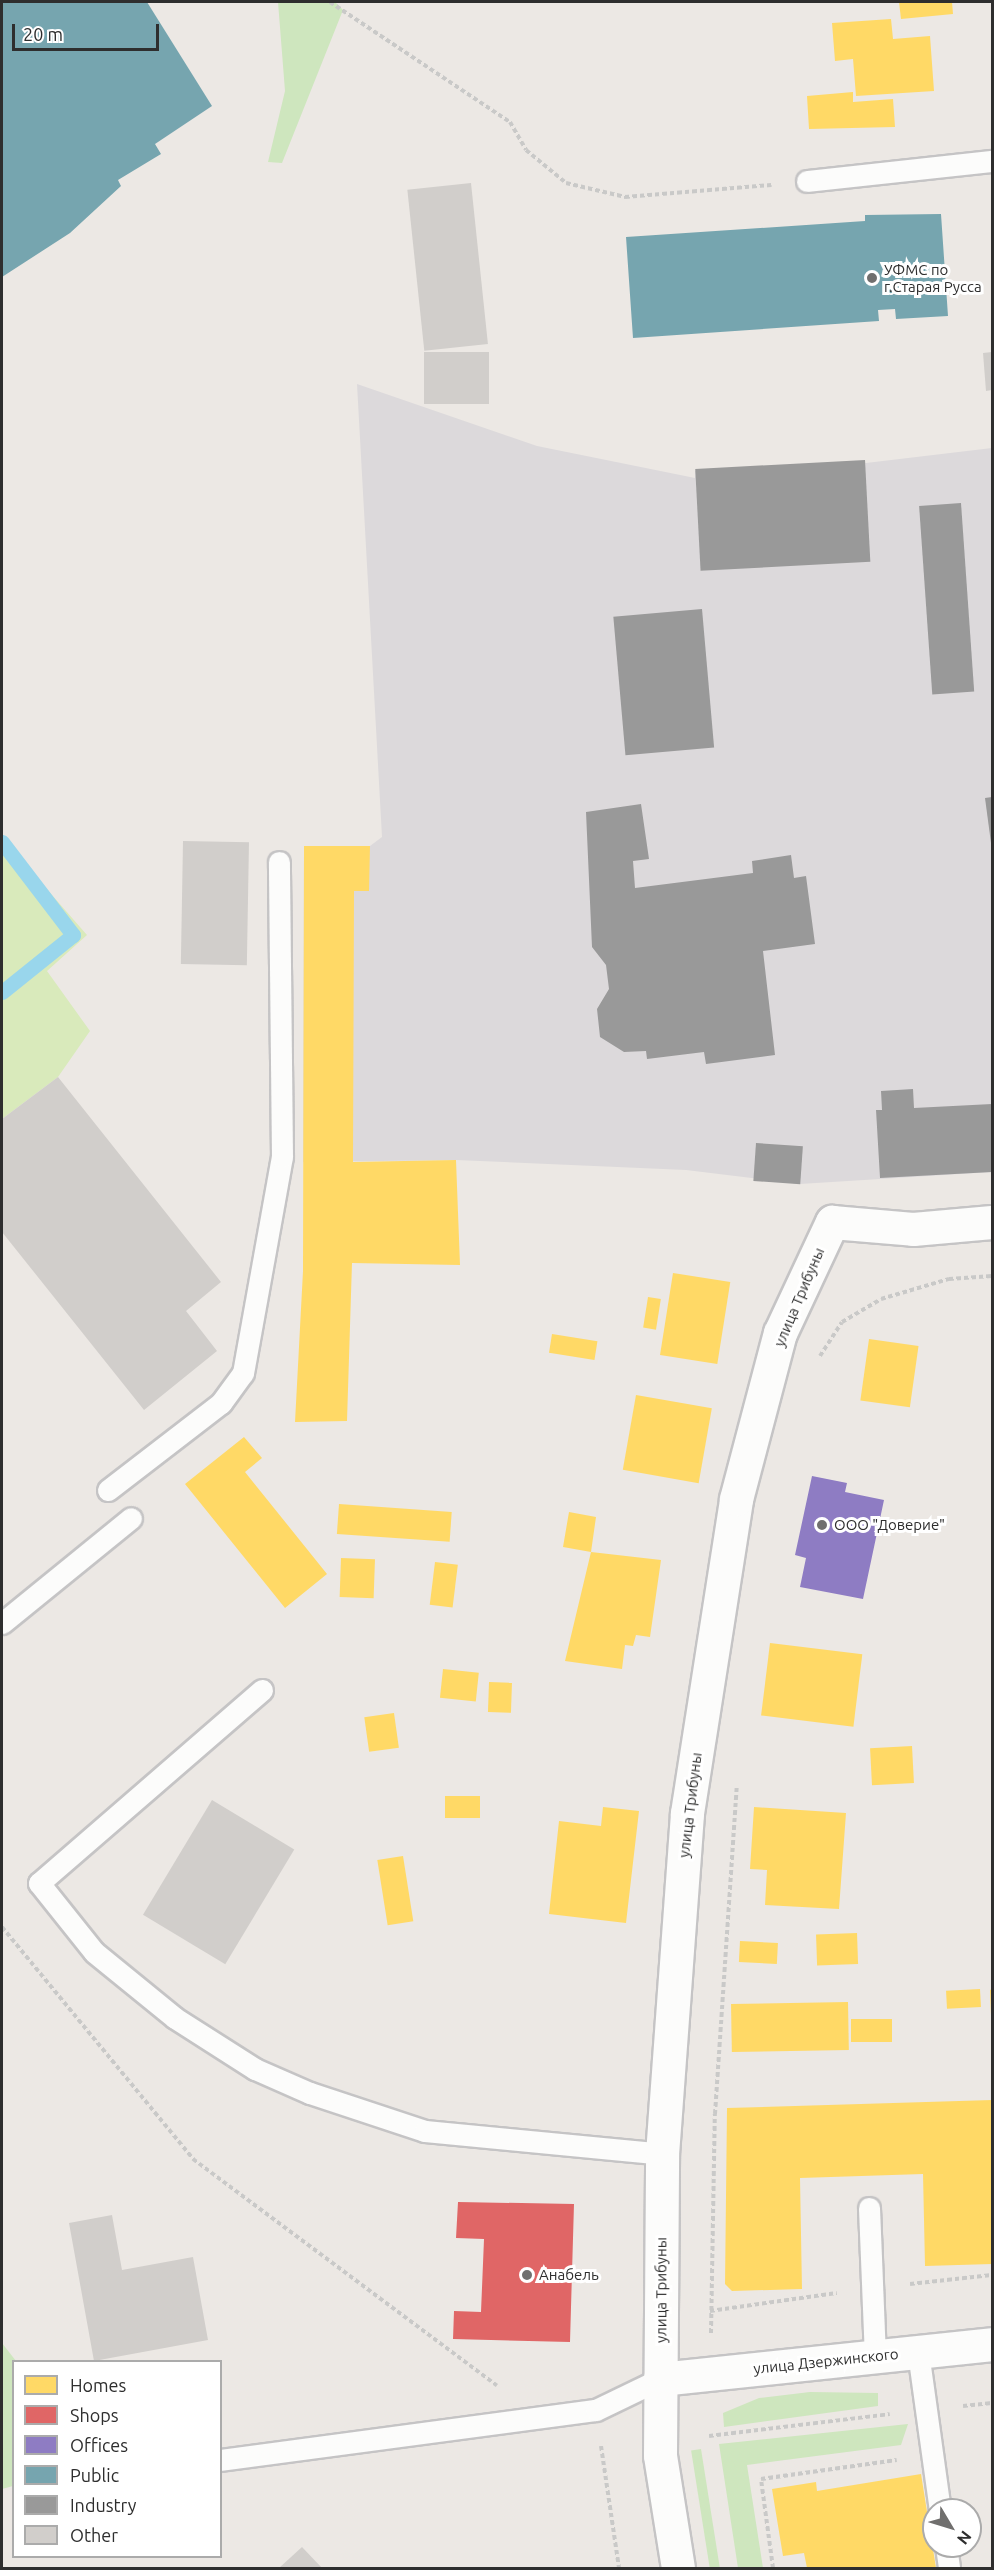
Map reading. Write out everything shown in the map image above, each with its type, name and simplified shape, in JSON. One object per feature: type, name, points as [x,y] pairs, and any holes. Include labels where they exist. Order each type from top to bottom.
[{"type":"street","name":"улица Трибуны","points":[[678,2568],[660,2455],[662,2154],[687,1813],[735,1499],[780,1333],[832,1222],[913,1229],[993,1222]]},
{"type":"street","name":"улица Дзержинского","points":[[660,2379],[993,2344]]},
{"type":"lane","points":[[807,181],[993,162]]},
{"type":"lane","points":[[108,1490],[222,1403],[243,1373],[282,1157],[279,862]]},
{"type":"lane","points":[[2,1623],[131,1518]]},
{"type":"lane","points":[[262,1690],[39,1883],[94,1952],[175,2018],[255,2069],[310,2093],[425,2132],[662,2154]]},
{"type":"lane","points":[[869,2208],[875,2356]]},
{"type":"lane","points":[[918,2352],[938,2498]]},
{"type":"lane","points":[[222,2460],[596,2410],[660,2379]]},
{"type":"path","points":[[330,2],[510,122],[526,150],[566,183],[624,197],[807,181]]},
{"type":"path","points":[[814,1366],[842,1322],[880,1299],[949,1279],[993,1276]]},
{"type":"path","points":[[714,2373],[709,2303],[715,2114],[738,1783]]},
{"type":"path","points":[[2,1927],[193,2160],[542,2418]]},
{"type":"path","points":[[709,2436],[993,2403]]},
{"type":"path","points":[[596,2410],[619,2568]]},
{"type":"path","points":[[773,2568],[761,2479],[912,2458],[934,2465]]},
{"type":"shaded area","points":[[357,384],[537,446],[695,478],[695,471],[866,463],[992,448],[992,1172],[800,1184],[686,1170],[456,1160],[303,1162],[304,846],[370,846],[382,837]]},
{"type":"green space","points":[[278,2],[335,2],[343,10],[282,163],[268,162],[285,91]]},
{"type":"green space","points":[[2,838],[87,935],[47,971],[90,1031],[58,1077],[2,1119]]},
{"type":"green space","points":[[2,2343],[15,2360],[12,2360],[12,2486],[2,2489]]},
{"type":"green space","points":[[810,2392],[878,2393],[878,2406],[724,2427],[723,2413],[759,2398]]},
{"type":"green space","points":[[908,2424],[901,2445],[747,2465],[763,2568],[738,2568],[719,2444]]},
{"type":"green space","points":[[701,2449],[720,2568],[710,2568],[691,2451]]},
{"type":"building: Homes","points":[[899,2],[952,2],[953,14],[901,19]]},
{"type":"building: Homes","points":[[891,19],[893,39],[930,36],[934,91],[856,96],[853,59],[835,61],[832,23]]},
{"type":"building: Homes","points":[[853,92],[853,102],[893,99],[895,127],[809,129],[807,96]]},
{"type":"building: Homes","points":[[304,846],[370,846],[369,891],[354,891],[353,1162],[456,1160],[460,1265],[352,1263],[347,1421],[295,1422],[303,1271]]},
{"type":"building: Homes","points":[[673,1273],[730,1282],[717,1364],[660,1355]]},
{"type":"building: Homes","points":[[648,1297],[661,1299],[656,1330],[643,1328]]},
{"type":"building: Homes","points":[[552,1334],[597,1341],[594,1360],[549,1353]]},
{"type":"building: Homes","points":[[869,1339],[919,1346],[910,1407],[860,1400]]},
{"type":"building: Homes","points":[[636,1395],[712,1408],[699,1483],[623,1470]]},
{"type":"building: Homes","points":[[244,1437],[262,1458],[245,1472],[327,1574],[285,1608],[185,1484]]},
{"type":"building: Homes","points":[[339,1504],[452,1512],[450,1542],[337,1534]]},
{"type":"building: Homes","points":[[569,1512],[596,1517],[591,1552],[563,1547]]},
{"type":"building: Homes","points":[[591,1552],[661,1560],[650,1637],[636,1635],[633,1646],[625,1645],[622,1669],[565,1661]]},
{"type":"building: Homes","points":[[341,1558],[375,1559],[374,1598],[340,1597]]},
{"type":"building: Homes","points":[[435,1562],[458,1565],[453,1607],[430,1605]]},
{"type":"building: Homes","points":[[770,1643],[862,1654],[853,1727],[761,1715]]},
{"type":"building: Homes","points":[[443,1669],[479,1673],[476,1702],[440,1698]]},
{"type":"building: Homes","points":[[489,1682],[512,1683],[511,1713],[488,1712]]},
{"type":"building: Homes","points":[[394,1713],[399,1748],[369,1752],[364,1717]]},
{"type":"building: Homes","points":[[912,1746],[914,1783],[872,1785],[870,1748]]},
{"type":"building: Homes","points":[[445,1796],[480,1796],[480,1818],[445,1818]]},
{"type":"building: Homes","points":[[603,1807],[639,1811],[626,1923],[549,1914],[559,1821],[601,1826]]},
{"type":"building: Homes","points":[[754,1807],[846,1813],[839,1909],[765,1905],[767,1870],[750,1869]]},
{"type":"building: Homes","points":[[403,1856],[413,1921],[388,1925],[377,1860]]},
{"type":"building: Homes","points":[[857,1933],[858,1964],[817,1965],[816,1934]]},
{"type":"building: Homes","points":[[740,1941],[778,1943],[777,1964],[739,1962]]},
{"type":"building: Homes","points":[[980,1989],[981,2007],[947,2009],[946,1991]]},
{"type":"building: Homes","points":[[992,1989],[992,2015],[991,2015],[990,1990]]},
{"type":"building: Homes","points":[[848,2002],[849,2050],[732,2052],[731,2004]]},
{"type":"building: Homes","points":[[851,2019],[892,2019],[892,2042],[851,2042]]},
{"type":"building: Homes","points":[[992,2100],[992,2264],[925,2266],[923,2174],[800,2178],[802,2289],[732,2291],[725,2284],[727,2108]]},
{"type":"building: Homes","points":[[921,2474],[925,2498],[922,2498],[922,2558],[934,2558],[936,2568],[807,2568],[804,2553],[783,2556],[772,2489],[816,2482],[817,2491]]},
{"type":"building: Shops","name":"Анабель","points":[[458,2202],[574,2204],[570,2342],[453,2339],[454,2311],[481,2312],[484,2239],[456,2238]]},
{"type":"building: Offices","points":[[812,1476],[847,1483],[845,1492],[884,1500],[863,1599],[800,1587],[806,1558],[795,1555]]},
{"type":"building: Public","points":[[2,2],[147,2],[212,106],[155,144],[161,154],[118,180],[121,186],[70,233],[2,277]]},
{"type":"building: Public","points":[[941,214],[948,316],[896,319],[895,309],[878,310],[879,321],[633,338],[626,237],[865,221],[865,215]]},
{"type":"building: Industry","points":[[865,460],[870,562],[701,571],[695,469]]},
{"type":"building: Industry","points":[[961,503],[974,692],[932,694],[919,506]]},
{"type":"building: Industry","points":[[702,609],[714,747],[625,755],[613,617]]},
{"type":"building: Industry","points":[[992,797],[992,843],[991,843],[985,798]]},
{"type":"building: Industry","points":[[641,804],[649,859],[633,861],[635,888],[753,873],[752,861],[791,855],[794,878],[806,876],[815,944],[763,951],[775,1055],[706,1064],[704,1052],[647,1059],[646,1051],[624,1052],[600,1037],[597,1009],[609,989],[606,965],[592,947],[586,812]]},
{"type":"building: Industry","points":[[913,1089],[914,1108],[992,1104],[992,1172],[880,1178],[876,1110],[882,1110],[881,1091]]},
{"type":"building: Industry","points":[[756,1143],[803,1146],[800,1184],[753,1181]]},
{"type":"building: Other","points":[[471,183],[488,344],[424,351],[407,190]]},
{"type":"building: Other","points":[[424,352],[489,352],[489,404],[424,404]]},
{"type":"building: Other","points":[[992,352],[992,390],[986,391],[983,353]]},
{"type":"building: Other","points":[[183,841],[249,842],[247,965],[181,964]]},
{"type":"building: Other","points":[[58,1077],[221,1282],[186,1311],[217,1351],[144,1410],[2,1232],[2,1119]]},
{"type":"building: Other","points":[[212,1800],[294,1849],[225,1964],[143,1915]]},
{"type":"building: Other","points":[[112,2215],[122,2270],[193,2257],[208,2340],[94,2360],[69,2223]]},
{"type":"building: Other","points":[[302,2547],[322,2568],[279,2568]]},
{"type":"waterway","points":[[2,842],[73,935],[2,992]]},
{"type":"place","name":"УФМС по г.Старая Русса","points":[[872,278]]},
{"type":"place","name":"ООО \"Доверие\"","points":[[822,1525]]},
{"type":"place","name":"Анабель","points":[[527,2275]]}]
